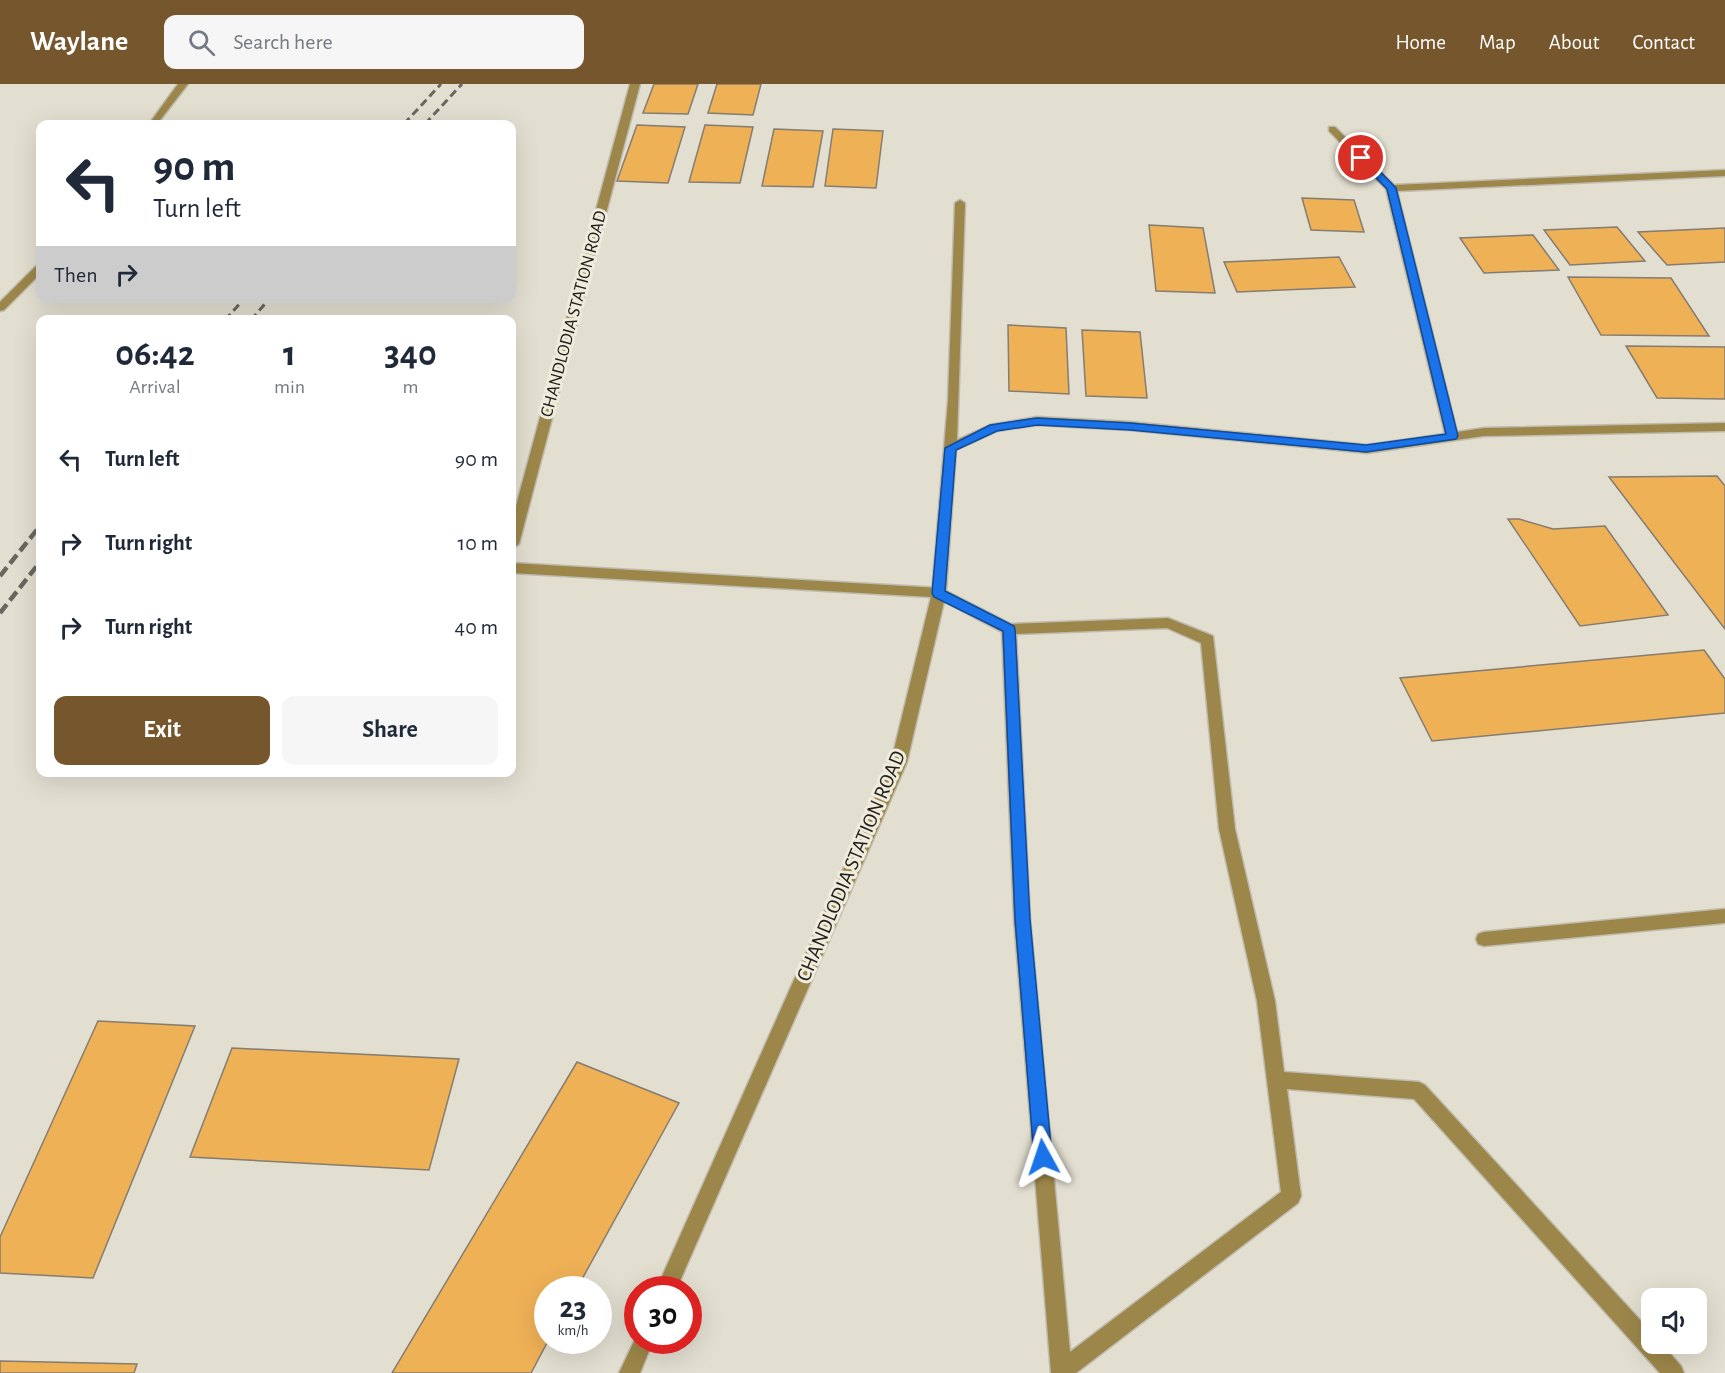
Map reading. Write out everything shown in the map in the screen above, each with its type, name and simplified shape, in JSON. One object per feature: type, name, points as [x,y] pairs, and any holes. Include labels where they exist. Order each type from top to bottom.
[{"type":"street","points":[[156,120],[183,84]]},
{"type":"street","name":"CHANDLODIA STATION ROAD","points":[[516,529],[635,84]]},
{"type":"street","points":[[1332,129],[1391,188],[1452,436]]},
{"type":"street","points":[[1391,188],[1725,173]]},
{"type":"street","name":"CHANDLODIA STATION ROAD","points":[[672,1276],[899,762],[939,593],[954,400],[960,203]]},
{"type":"street","points":[[0,308],[36,272]]},
{"type":"street","points":[[950,448],[994,428],[1037,422],[1130,426],[1366,449],[1484,432],[1725,427]]},
{"type":"street","points":[[516,568],[939,593],[1009,629],[1168,623],[1208,640],[1227,829],[1266,1001],[1291,1196],[1062,1372]]},
{"type":"street","points":[[1009,629],[1022,919],[1062,1372]]},
{"type":"street","points":[[1484,939],[1725,916]]},
{"type":"street","points":[[1276,1080],[1419,1091],[1674,1373]]},
{"type":"street","points":[[629,1373],[637,1354]]},
{"type":"building","points":[[654,84],[698,84],[688,114],[643,113]]},
{"type":"building","points":[[717,84],[761,84],[753,115],[708,113]]},
{"type":"building","points":[[637,125],[685,127],[668,183],[617,181]]},
{"type":"building","points":[[705,125],[753,127],[740,183],[689,182]]},
{"type":"building","points":[[774,129],[823,131],[813,187],[762,186]]},
{"type":"building","points":[[833,129],[883,131],[876,188],[825,186]]},
{"type":"building","points":[[1302,198],[1354,200],[1364,232],[1311,230]]},
{"type":"building","points":[[1149,225],[1203,228],[1215,293],[1156,291]]},
{"type":"building","points":[[1617,227],[1645,261],[1570,265],[1544,230]]},
{"type":"building","points":[[1725,228],[1725,262],[1667,265],[1638,232]]},
{"type":"building","points":[[1533,235],[1559,270],[1484,273],[1460,238]]},
{"type":"building","points":[[1339,257],[1355,287],[1237,292],[1224,262]]},
{"type":"building","points":[[1568,277],[1671,278],[1709,336],[1601,335]]},
{"type":"building","points":[[1008,325],[1066,328],[1069,394],[1009,391]]},
{"type":"building","points":[[1082,330],[1140,332],[1147,398],[1086,396]]},
{"type":"building","points":[[1626,346],[1725,347],[1725,399],[1657,398]]},
{"type":"building","points":[[1717,476],[1725,486],[1725,629],[1609,477]]},
{"type":"building","points":[[1508,519],[1519,519],[1553,529],[1605,526],[1668,615],[1580,626]]},
{"type":"building","points":[[1704,650],[1725,679],[1725,713],[1432,741],[1400,678]]},
{"type":"building","points":[[98,1021],[195,1026],[93,1278],[0,1273],[0,1237]]},
{"type":"building","points":[[232,1048],[459,1059],[429,1170],[190,1157]]},
{"type":"building","points":[[577,1062],[679,1103],[584,1276],[534,1276],[534,1354],[541,1354],[531,1373],[392,1373]]},
{"type":"building","points":[[0,1361],[137,1364],[134,1373],[0,1373]]},
{"type":"railway","points":[[408,120],[441,84]]},
{"type":"railway","points":[[429,120],[462,84]]},
{"type":"railway","points":[[230,315],[240,303]]},
{"type":"railway","points":[[255,315],[266,303]]},
{"type":"railway","points":[[0,576],[36,531]]},
{"type":"railway","points":[[0,613],[36,567]]},
{"type":"route","points":[[1043,1157],[1022,919],[1009,629],[939,593],[950,448],[994,428],[1037,422],[1130,426],[1366,449],[1452,436],[1391,188],[1361,158]]}]
